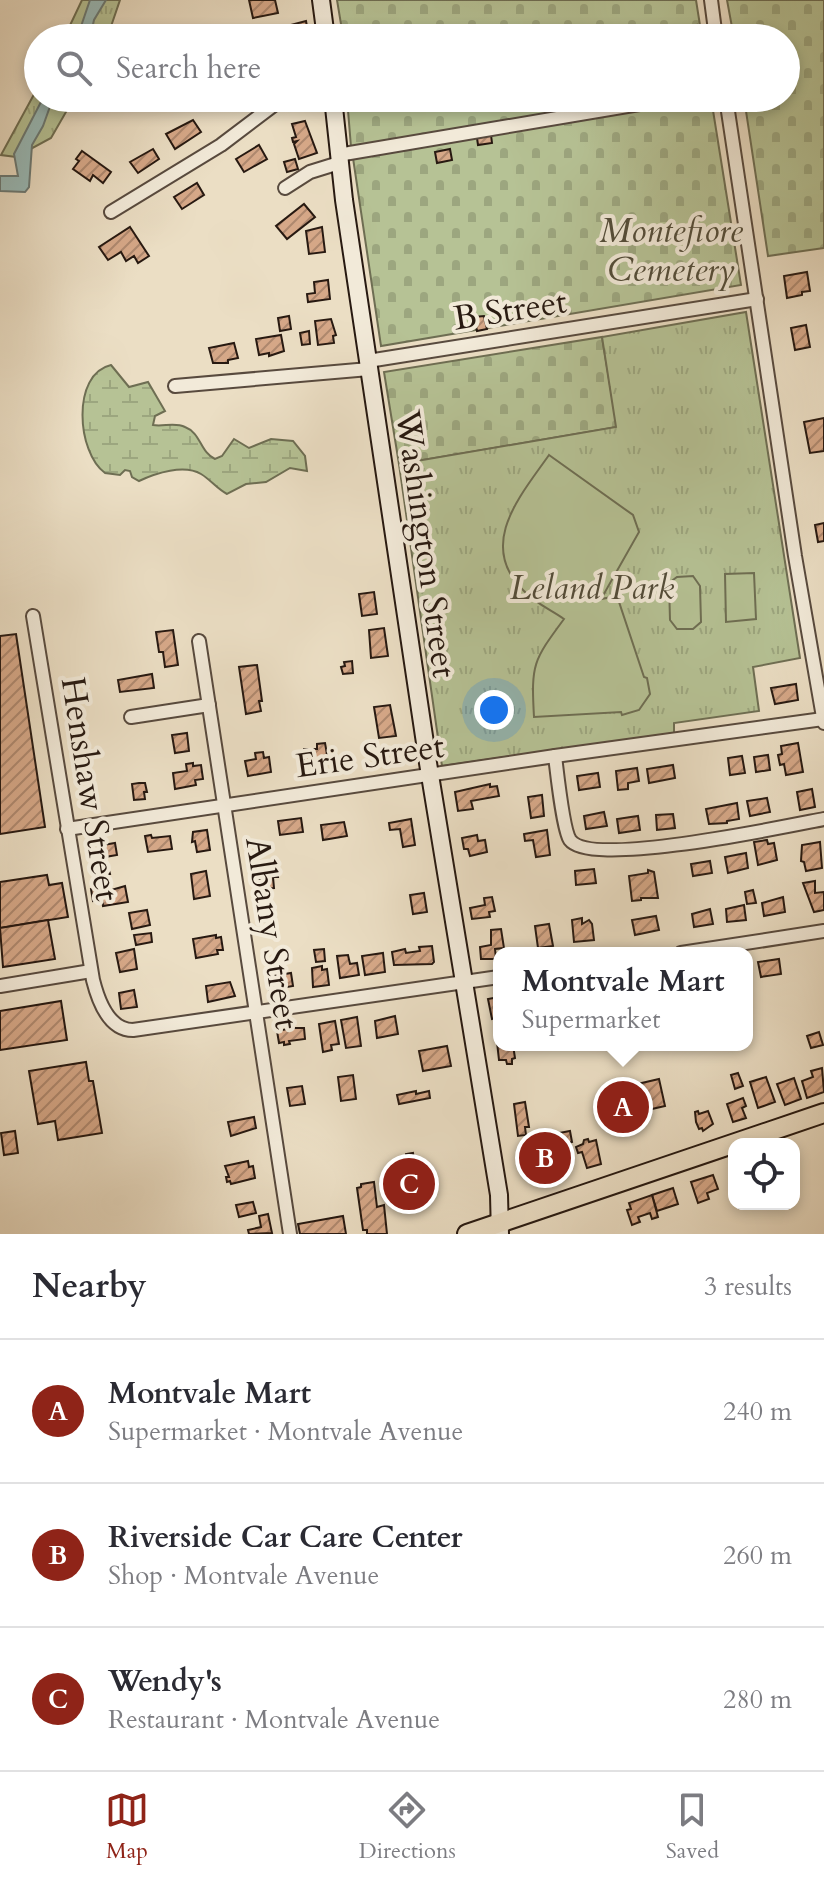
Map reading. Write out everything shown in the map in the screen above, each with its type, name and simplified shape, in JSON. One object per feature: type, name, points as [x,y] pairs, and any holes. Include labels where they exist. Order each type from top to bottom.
[{"type":"main road","points":[[321,0],[324,24]]},
{"type":"main road","name":"Washington Street","points":[[334,112],[338,159],[430,775],[499,1195],[500,1229]]},
{"type":"main road","points":[[467,1234],[500,1229],[824,1113]]},
{"type":"street","points":[[711,0],[714,24]]},
{"type":"street","points":[[111,212],[221,145],[265,112]]},
{"type":"street","points":[[285,188],[338,159],[598,112]]},
{"type":"street","points":[[728,112],[795,556],[824,721]]},
{"type":"street","name":"B Street","points":[[175,386],[368,365],[757,299]]},
{"type":"street","name":"Henshaw Street","points":[[33,616],[98,998],[107,1013],[124,1029],[255,1013]]},
{"type":"street","name":"Albany Street","points":[[199,641],[290,1234]]},
{"type":"street","points":[[131,717],[209,705]]},
{"type":"street","name":"Erie Street","points":[[67,829],[555,756],[824,721]]},
{"type":"street","points":[[555,756],[568,836],[579,846],[654,847],[824,819]]},
{"type":"street","points":[[720,947],[824,931]]},
{"type":"street","points":[[0,986],[91,971]]},
{"type":"street","points":[[255,1013],[493,978]]},
{"type":"green space","points":[[82,0],[120,0],[112,24],[71,24]]},
{"type":"green space","points":[[337,0],[696,0],[700,24],[341,24]]},
{"type":"green space","points":[[727,0],[824,0],[824,248],[768,256],[746,112],[800,112],[800,24],[731,24]]},
{"type":"green space","points":[[24,112],[66,112],[51,138],[16,157],[1,155]]},
{"type":"green space","points":[[348,112],[560,112],[351,147]]},
{"type":"green space","name":"Montefiore Cemetery","points":[[627,112],[713,112],[741,285],[381,346],[353,158]]},
{"type":"green space","name":"Leland Park","points":[[746,312],[800,658],[753,667],[759,711],[674,723],[674,733],[442,766],[399,464],[616,427],[602,337]]},
{"type":"green space","points":[[602,337],[617,427],[399,464],[384,372]]},
{"type":"green space","points":[[111,365],[129,387],[148,382],[165,411],[155,416],[153,425],[185,427],[215,459],[222,456],[234,439],[249,448],[271,439],[293,441],[305,456],[307,471],[290,468],[266,482],[246,484],[227,494],[194,471],[178,470],[139,481],[132,477],[130,471],[125,470],[120,475],[105,473],[88,449],[82,415],[89,383],[98,371]]},
{"type":"green space","points":[[549,455],[633,515],[639,532],[601,599],[617,596],[644,677],[647,678],[650,694],[639,710],[622,715],[621,712],[534,717],[536,664],[564,619],[528,595],[510,574],[504,556],[503,538],[516,503]]},
{"type":"green space","points":[[754,573],[756,619],[726,622],[725,574]]},
{"type":"green space","points":[[693,576],[700,586],[701,622],[693,629],[677,629],[670,620],[669,583],[677,577]]},
{"type":"water","points":[[90,0],[106,0],[93,24],[82,24]]},
{"type":"water","points":[[36,112],[48,112],[32,145],[29,187],[25,192],[0,191],[0,176],[18,176],[14,154]]},
{"type":"building","points":[[249,0],[275,0],[278,13],[253,18]]},
{"type":"building","points":[[193,120],[201,132],[175,149],[166,134]]},
{"type":"building","points":[[305,121],[317,153],[299,159],[294,144],[297,141],[293,142],[292,138],[296,137],[292,124]]},
{"type":"building","points":[[491,135],[492,143],[478,145],[477,138]]},
{"type":"building","points":[[259,145],[267,159],[244,172],[236,159]]},
{"type":"building","points":[[153,149],[159,159],[138,173],[130,162]]},
{"type":"building","points":[[450,149],[452,160],[437,163],[435,152]]},
{"type":"building","points":[[82,151],[111,172],[103,183],[93,175],[90,181],[73,169]]},
{"type":"building","points":[[295,159],[298,169],[287,172],[284,162]]},
{"type":"building","points":[[197,183],[204,195],[182,209],[174,197]]},
{"type":"building","points":[[304,204],[315,217],[287,239],[276,226]]},
{"type":"building","points":[[130,227],[149,256],[138,263],[134,256],[126,261],[121,252],[108,260],[99,247]]},
{"type":"building","points":[[322,227],[325,252],[309,254],[306,231]]},
{"type":"building","points":[[807,272],[810,291],[787,298],[784,276]]},
{"type":"building","points":[[328,280],[330,299],[308,302],[307,294],[315,293],[314,282]]},
{"type":"building","points":[[289,316],[291,329],[280,331],[278,318]]},
{"type":"building","points":[[484,316],[487,329],[477,331],[474,317]]},
{"type":"building","points":[[331,319],[336,335],[333,336],[334,343],[318,345],[315,321]]},
{"type":"building","points":[[806,325],[810,347],[795,350],[791,328]]},
{"type":"building","points":[[309,331],[310,344],[302,345],[300,333]]},
{"type":"building","points":[[281,335],[284,351],[269,356],[269,353],[259,355],[256,339]]},
{"type":"building","points":[[234,343],[238,358],[228,360],[228,363],[213,363],[209,348]]},
{"type":"building","points":[[824,418],[824,451],[810,453],[804,422]]},
{"type":"building","points":[[824,523],[824,541],[818,542],[815,525]]},
{"type":"building","points":[[374,592],[377,614],[362,616],[359,594]]},
{"type":"building","points":[[384,628],[388,656],[371,658],[369,630]]},
{"type":"building","points":[[173,630],[178,665],[165,667],[156,632]]},
{"type":"building","points":[[16,634],[45,827],[0,834],[0,636]]},
{"type":"building","points":[[352,661],[353,673],[343,674],[341,667],[345,666],[344,662]]},
{"type":"building","points":[[257,665],[261,711],[246,714],[239,667]]},
{"type":"building","points":[[152,674],[154,688],[120,692],[118,680]]},
{"type":"building","points":[[796,684],[798,700],[775,704],[771,688]]},
{"type":"building","points":[[390,705],[396,736],[379,738],[374,707]]},
{"type":"building","points":[[187,733],[189,751],[175,753],[172,735]]},
{"type":"building","points":[[325,743],[328,760],[304,762],[304,749],[317,749],[317,744]]},
{"type":"building","points":[[798,743],[803,772],[786,775],[778,755],[782,754],[781,746]]},
{"type":"building","points":[[263,752],[264,758],[269,757],[271,772],[248,776],[245,761],[256,759],[255,753]]},
{"type":"building","points":[[768,755],[770,770],[756,772],[754,757]]},
{"type":"building","points":[[742,756],[745,773],[730,775],[728,758]]},
{"type":"building","points":[[193,763],[193,766],[201,765],[203,779],[195,780],[196,785],[175,789],[173,773],[187,771],[186,764]]},
{"type":"building","points":[[673,765],[675,778],[649,783],[647,769]]},
{"type":"building","points":[[637,768],[639,781],[628,783],[628,789],[618,790],[616,771]]},
{"type":"building","points":[[598,773],[600,787],[579,790],[577,776]]},
{"type":"building","points":[[145,783],[145,799],[134,800],[132,784]]},
{"type":"building","points":[[490,784],[490,787],[497,786],[499,796],[471,801],[473,809],[458,811],[455,792]]},
{"type":"building","points":[[812,789],[815,807],[800,810],[797,792]]},
{"type":"building","points":[[542,795],[544,816],[531,818],[528,797]]},
{"type":"building","points":[[767,798],[770,812],[750,816],[747,801]]},
{"type":"building","points":[[737,803],[739,819],[709,824],[706,809]]},
{"type":"building","points":[[604,812],[607,826],[586,829],[584,816]]},
{"type":"building","points":[[673,814],[675,828],[657,830],[656,815]]},
{"type":"building","points":[[638,816],[640,830],[619,833],[617,819]]},
{"type":"building","points":[[301,818],[303,832],[280,835],[278,821]]},
{"type":"building","points":[[411,819],[415,845],[403,847],[400,829],[390,830],[389,823]]},
{"type":"building","points":[[344,822],[347,836],[323,840],[321,825]]},
{"type":"building","points":[[207,830],[210,850],[197,852],[195,841],[192,842],[193,832]]},
{"type":"building","points":[[547,830],[550,855],[536,857],[533,840],[525,841],[524,834]]},
{"type":"building","points":[[151,835],[152,838],[170,836],[172,849],[148,852],[145,836]]},
{"type":"building","points":[[477,835],[478,841],[485,840],[487,852],[470,856],[468,849],[464,849],[462,838]]},
{"type":"building","points":[[767,840],[768,844],[774,843],[777,860],[758,865],[754,842]]},
{"type":"building","points":[[820,842],[822,868],[806,871],[801,861],[802,845]]},
{"type":"building","points":[[115,843],[117,855],[105,857],[103,845]]},
{"type":"building","points":[[746,853],[748,868],[728,873],[725,857]]},
{"type":"building","points":[[710,861],[712,873],[693,876],[691,864]]},
{"type":"building","points":[[107,863],[110,874],[96,877],[94,866]]},
{"type":"building","points":[[272,865],[272,869],[277,869],[278,877],[273,877],[274,888],[261,889],[258,867]]},
{"type":"building","points":[[594,869],[596,883],[576,885],[575,871]]},
{"type":"building","points":[[648,870],[654,872],[658,898],[632,901],[629,876],[648,873]]},
{"type":"building","points":[[206,871],[210,896],[194,899],[191,874]]},
{"type":"building","points":[[47,875],[49,885],[62,883],[68,917],[0,928],[0,882]]},
{"type":"building","points":[[107,880],[109,890],[98,892],[100,900],[93,901],[91,889],[97,888],[96,883]]},
{"type":"building","points":[[815,881],[815,893],[824,892],[824,910],[814,912],[803,883]]},
{"type":"building","points":[[125,886],[128,902],[103,906],[101,893]]},
{"type":"building","points":[[753,890],[756,903],[747,904],[745,892]]},
{"type":"building","points":[[424,893],[427,912],[413,914],[410,895]]},
{"type":"building","points":[[492,897],[495,911],[489,912],[490,917],[472,919],[470,908],[485,905],[484,898]]},
{"type":"building","points":[[783,897],[785,912],[764,916],[762,903]]},
{"type":"building","points":[[270,904],[273,920],[261,922],[255,907]]},
{"type":"building","points":[[744,905],[746,920],[727,922],[726,909]]},
{"type":"building","points":[[710,909],[713,924],[694,927],[692,914]]},
{"type":"building","points":[[147,910],[150,925],[132,929],[129,913]]},
{"type":"building","points":[[656,916],[659,930],[635,935],[632,920]]},
{"type":"building","points":[[582,918],[582,924],[589,920],[592,924],[594,940],[574,942],[572,920]]},
{"type":"building","points":[[48,920],[55,959],[3,967],[0,928]]},
{"type":"building","points":[[549,924],[553,946],[538,947],[535,926]]},
{"type":"building","points":[[501,929],[504,947],[493,947],[493,959],[481,959],[480,947],[491,945],[491,930]]},
{"type":"building","points":[[151,933],[152,942],[136,945],[134,935]]},
{"type":"building","points":[[216,935],[216,938],[221,937],[223,950],[217,950],[218,954],[196,958],[193,939]]},
{"type":"building","points":[[432,946],[432,964],[394,965],[392,952],[405,949],[406,953],[420,951],[419,947]]},
{"type":"building","points":[[134,949],[137,969],[120,972],[116,953]]},
{"type":"building","points":[[324,949],[325,961],[316,962],[314,950]]},
{"type":"building","points":[[383,953],[385,972],[365,975],[362,956]]},
{"type":"building","points":[[348,955],[350,964],[357,963],[359,975],[340,978],[337,956]]},
{"type":"building","points":[[779,959],[781,974],[761,977],[758,962]]},
{"type":"building","points":[[322,966],[322,970],[327,969],[329,985],[313,987],[312,968]]},
{"type":"building","points":[[291,973],[293,986],[269,990],[267,977]]},
{"type":"building","points":[[230,982],[235,996],[208,1002],[206,986]]},
{"type":"building","points":[[134,990],[137,1007],[121,1009],[119,993]]},
{"type":"building","points":[[493,998],[492,1019],[488,999]]},
{"type":"building","points":[[61,1001],[67,1040],[0,1050],[0,1011]]},
{"type":"building","points":[[395,1016],[398,1034],[377,1038],[375,1021]]},
{"type":"building","points":[[357,1017],[361,1046],[346,1048],[341,1020]]},
{"type":"building","points":[[335,1021],[339,1044],[331,1045],[332,1050],[323,1052],[319,1024]]},
{"type":"building","points":[[304,1028],[305,1039],[289,1041],[290,1044],[284,1045],[284,1042],[279,1043],[277,1031]]},
{"type":"building","points":[[819,1032],[823,1045],[811,1048],[807,1036]]},
{"type":"building","points":[[447,1046],[451,1066],[423,1071],[419,1051]]},
{"type":"building","points":[[498,1051],[514,1051],[512,1064],[499,1060]]},
{"type":"building","points":[[86,1062],[89,1081],[93,1081],[102,1133],[58,1140],[55,1121],[38,1124],[29,1071]]},
{"type":"building","points":[[822,1068],[824,1092],[807,1098],[802,1081],[813,1077],[811,1071]]},
{"type":"building","points":[[738,1073],[743,1086],[735,1089],[731,1075]]},
{"type":"building","points":[[353,1075],[356,1099],[341,1101],[338,1077]]},
{"type":"building","points":[[766,1077],[775,1102],[758,1108],[750,1082]]},
{"type":"building","points":[[794,1078],[801,1099],[785,1105],[777,1084]]},
{"type":"building","points":[[659,1079],[665,1106],[613,1118],[607,1091]]},
{"type":"building","points":[[302,1086],[305,1104],[290,1106],[287,1088]]},
{"type":"building","points":[[416,1091],[416,1094],[429,1091],[430,1098],[399,1104],[397,1095]]},
{"type":"building","points":[[743,1098],[746,1106],[742,1108],[746,1118],[733,1122],[727,1104]]},
{"type":"building","points":[[525,1102],[529,1127],[525,1127],[526,1135],[518,1136],[514,1104]]},
{"type":"building","points":[[708,1111],[713,1124],[703,1131],[696,1122],[695,1112],[699,1114]]},
{"type":"building","points":[[254,1117],[256,1128],[231,1136],[228,1122]]},
{"type":"building","points":[[15,1131],[18,1153],[4,1155],[1,1133]]},
{"type":"building","points":[[570,1131],[572,1142],[561,1144],[559,1133]]},
{"type":"building","points":[[588,1139],[589,1142],[596,1140],[601,1164],[587,1168],[582,1152],[578,1153],[576,1147]]},
{"type":"building","points":[[549,1141],[558,1167],[530,1176],[525,1161],[544,1155],[540,1144]]},
{"type":"building","points":[[413,1153],[421,1205],[401,1208],[398,1165],[407,1164],[406,1154]]},
{"type":"building","points":[[248,1161],[249,1167],[253,1166],[255,1178],[231,1184],[227,1182],[226,1177],[229,1177],[225,1166]]},
{"type":"building","points":[[713,1175],[718,1189],[707,1193],[709,1199],[698,1203],[691,1182]]},
{"type":"building","points":[[374,1182],[377,1207],[384,1205],[387,1234],[367,1234],[367,1230],[363,1230],[357,1188],[361,1184]]},
{"type":"building","points":[[673,1188],[678,1204],[657,1211],[652,1195]]},
{"type":"building","points":[[652,1195],[658,1217],[652,1219],[650,1213],[638,1217],[640,1222],[632,1225],[627,1210],[631,1209],[629,1203]]},
{"type":"building","points":[[253,1202],[256,1213],[239,1217],[236,1205]]},
{"type":"building","points":[[268,1214],[272,1233],[249,1234],[248,1230],[261,1227],[259,1216]]},
{"type":"building","points":[[343,1216],[346,1234],[300,1234],[298,1224]]},
{"type":"place","name":"Montvale Mart","points":[[623,1107]]},
{"type":"place","name":"Riverside Car Care Center","points":[[545,1158]]},
{"type":"place","name":"Wendy's","points":[[409,1184]]}]
